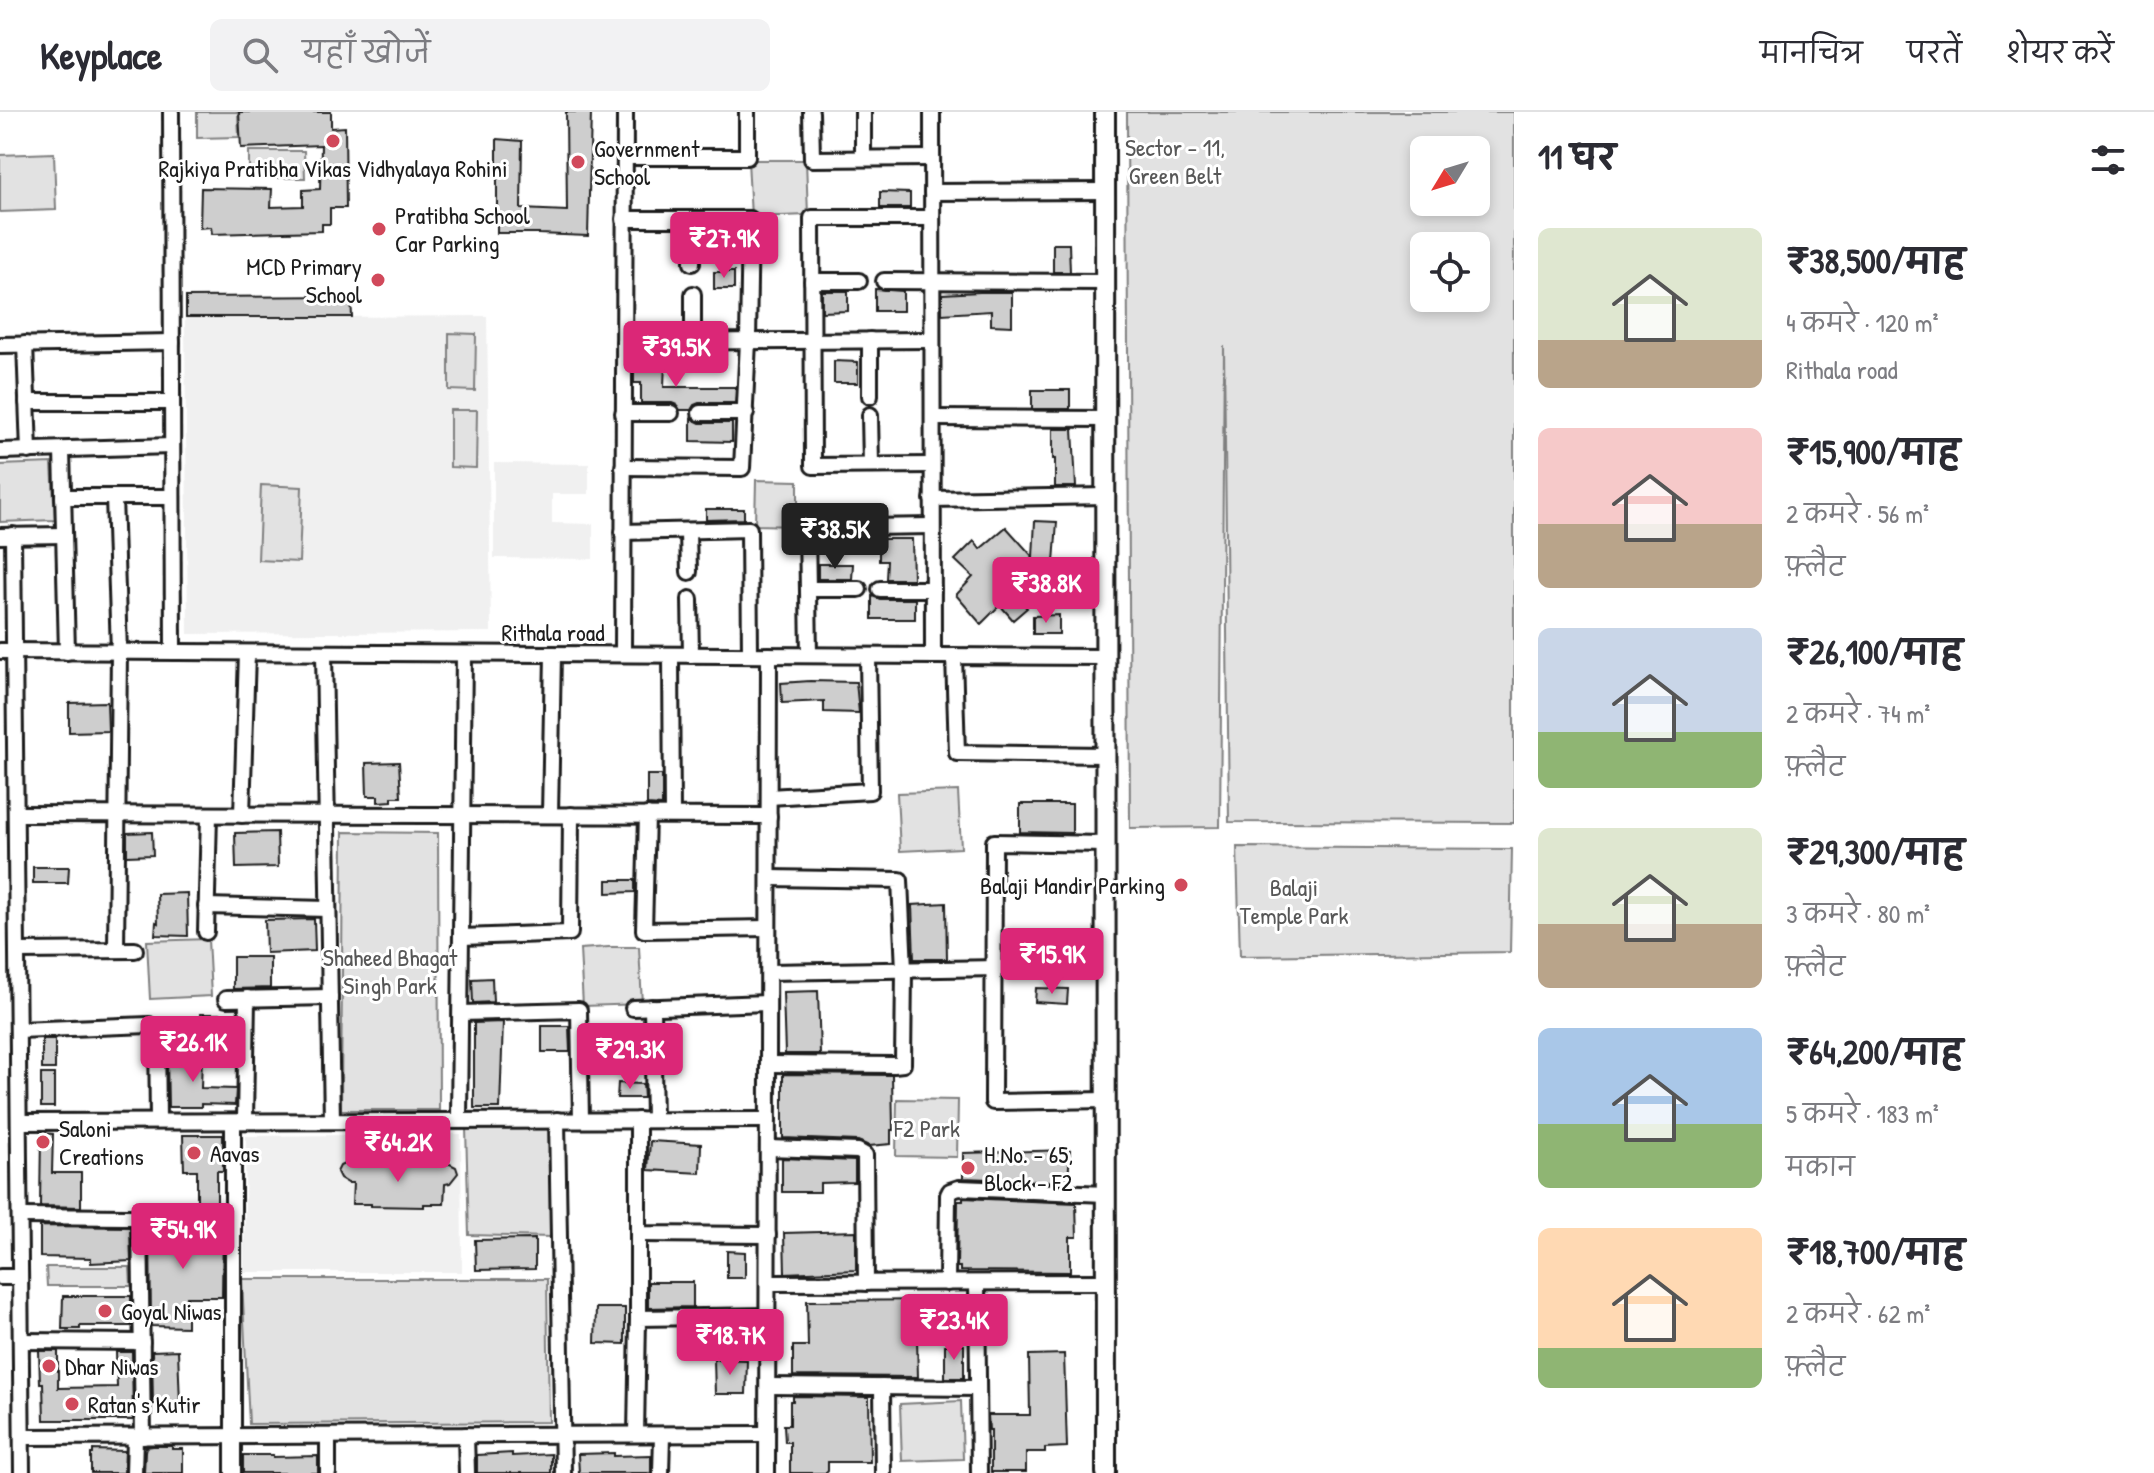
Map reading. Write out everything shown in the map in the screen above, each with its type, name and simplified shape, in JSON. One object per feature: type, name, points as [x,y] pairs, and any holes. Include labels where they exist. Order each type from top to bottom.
[{"type":"street","points":[[171,112],[173,652]]},
{"type":"street","points":[[623,654],[625,112]]},
{"type":"street","points":[[625,157],[747,157],[747,112]]},
{"type":"street","points":[[811,112],[812,159],[932,158]]},
{"type":"street","points":[[863,112],[863,158]]},
{"type":"street","points":[[932,112],[933,656]]},
{"type":"street","points":[[1105,112],[1106,1473]]},
{"type":"street","points":[[932,192],[1105,191]]},
{"type":"street","points":[[932,218],[812,218],[813,466],[932,465]]},
{"type":"street","points":[[623,467],[742,468],[750,219],[624,219]]},
{"type":"street","points":[[692,219],[692,263]]},
{"type":"street","points":[[812,281],[859,281]]},
{"type":"street","points":[[884,281],[1106,282]]},
{"type":"street","points":[[693,294],[693,342]]},
{"type":"street","points":[[870,340],[870,396]]},
{"type":"street","points":[[624,342],[932,340]]},
{"type":"street","points":[[0,345],[172,342]]},
{"type":"street","points":[[25,344],[29,451]]},
{"type":"street","points":[[27,402],[172,402]]},
{"type":"street","points":[[623,413],[671,413]]},
{"type":"street","points":[[700,413],[746,413]]},
{"type":"street","points":[[870,415],[871,465]]},
{"type":"street","points":[[933,418],[1106,419]]},
{"type":"street","points":[[0,451],[172,446]]},
{"type":"street","points":[[62,450],[67,652]]},
{"type":"street","points":[[932,499],[1106,496]]},
{"type":"street","points":[[63,497],[172,497]]},
{"type":"street","points":[[114,497],[119,652],[116,950]]},
{"type":"street","points":[[809,655],[807,528],[932,526]]},
{"type":"street","points":[[623,532],[749,529],[750,655]]},
{"type":"street","points":[[688,532],[689,572]]},
{"type":"street","points":[[22,1473],[16,814],[7,651],[6,536],[64,535]]},
{"type":"street","points":[[808,589],[859,589]]},
{"type":"street","points":[[880,589],[933,589]]},
{"type":"street","points":[[690,599],[691,655]]},
{"type":"street","name":"Rithala road","points":[[7,651],[1105,657]]},
{"type":"street","points":[[242,815],[247,653]]},
{"type":"street","points":[[324,653],[332,1121]]},
{"type":"street","points":[[459,1119],[464,654]]},
{"type":"street","points":[[550,815],[553,654]]},
{"type":"street","points":[[671,655],[672,814]]},
{"type":"street","points":[[767,1473],[769,655]]},
{"type":"street","points":[[769,797],[870,791],[868,656]]},
{"type":"street","points":[[954,656],[957,753],[1105,755]]},
{"type":"street","points":[[16,814],[769,816]]},
{"type":"street","points":[[206,932],[209,815]]},
{"type":"street","points":[[462,937],[570,933],[571,815]]},
{"type":"street","points":[[647,815],[644,930],[768,928]]},
{"type":"street","points":[[1105,844],[994,842],[993,1102],[1106,1100]]},
{"type":"street","points":[[768,1064],[901,1065],[904,1061],[900,880],[769,878]]},
{"type":"street","points":[[206,906],[328,909]]},
{"type":"street","points":[[17,951],[135,950]]},
{"type":"street","points":[[769,972],[1106,966]]},
{"type":"street","points":[[0,967],[18,967]]},
{"type":"street","points":[[226,999],[330,997]]},
{"type":"street","points":[[233,1473],[233,1218],[247,998]]},
{"type":"street","points":[[633,1008],[767,1003]]},
{"type":"street","points":[[652,1007],[654,1120]]},
{"type":"street","points":[[461,1013],[579,1010],[581,1120]]},
{"type":"street","points":[[18,1030],[154,1027],[157,1032],[158,1121]]},
{"type":"street","points":[[557,1120],[563,1473]]},
{"type":"street","points":[[636,1434],[638,1120]]},
{"type":"street","points":[[19,1122],[768,1120]]},
{"type":"street","points":[[768,1148],[858,1151],[865,1155],[866,1283]]},
{"type":"street","points":[[947,1283],[950,1191],[959,1188],[1106,1194]]},
{"type":"street","points":[[20,1216],[233,1218]]},
{"type":"street","points":[[134,1473],[139,1437],[142,1342],[140,1217]]},
{"type":"street","points":[[638,1234],[768,1235]]},
{"type":"street","points":[[0,1277],[20,1277]]},
{"type":"street","points":[[768,1283],[1106,1282]]},
{"type":"street","points":[[977,1283],[979,1473]]},
{"type":"street","points":[[638,1318],[768,1316]]},
{"type":"street","points":[[21,1341],[142,1342]]},
{"type":"street","points":[[768,1386],[978,1388]]},
{"type":"street","points":[[882,1387],[883,1473]]},
{"type":"street","points":[[22,1437],[767,1434]]},
{"type":"street","points":[[466,1435],[467,1473]]},
{"type":"street","points":[[661,1473],[662,1435]]},
{"type":"street","points":[[328,1436],[328,1473]]},
{"type":"shaded area","points":[[487,316],[491,632],[188,634],[185,318]]},
{"type":"shaded area","points":[[494,463],[589,464],[589,494],[552,494],[552,523],[593,524],[593,559],[494,558]]},
{"type":"shaded area","points":[[461,1134],[462,1272],[244,1272],[246,1136]]},
{"type":"green space","points":[[197,112],[238,112],[239,137],[197,138]]},
{"type":"green space","name":"Sector - 11, Green Belt","points":[[1127,112],[1514,112],[1514,823],[1229,822],[1224,346],[1220,827],[1130,828]]},
{"type":"green space","points":[[249,151],[304,151],[305,178],[249,178]]},
{"type":"green space","points":[[54,153],[56,210],[0,212],[0,155]]},
{"type":"green space","points":[[748,160],[806,160],[808,215],[751,217]]},
{"type":"green space","points":[[449,333],[476,334],[475,391],[449,390]]},
{"type":"green space","points":[[450,410],[477,410],[476,468],[450,467]]},
{"type":"green space","points":[[52,463],[55,520],[0,522],[0,465]]},
{"type":"green space","points":[[756,480],[798,481],[798,526],[755,525]]},
{"type":"green space","points":[[261,485],[302,487],[299,562],[258,560]]},
{"type":"green space","points":[[958,791],[961,848],[900,851],[897,793]]},
{"type":"green space","name":"Shaheed Bhagat Singh Park","points":[[343,832],[438,833],[439,1110],[341,1110]]},
{"type":"green space","name":"Balaji Temple Park","points":[[1237,847],[1512,849],[1510,952],[1240,956]]},
{"type":"green space","points":[[208,939],[211,996],[150,999],[147,941]]},
{"type":"green space","points":[[639,947],[642,1004],[583,1006],[580,949]]},
{"type":"green space","name":"F2 Park","points":[[897,1099],[958,1100],[957,1157],[896,1156]]},
{"type":"green space","points":[[551,1125],[552,1237],[469,1235],[466,1128]]},
{"type":"green space","points":[[46,1267],[130,1267],[131,1286],[47,1286]]},
{"type":"green space","points":[[242,1279],[547,1279],[549,1422],[249,1424]]},
{"type":"green space","points":[[961,1401],[963,1459],[902,1461],[900,1404]]},
{"type":"building","points":[[239,112],[331,112],[331,128],[345,127],[346,208],[330,208],[330,224],[322,224],[322,231],[212,234],[211,227],[200,228],[201,188],[272,189],[271,207],[303,206],[303,190],[320,189],[321,145],[241,148]]},
{"type":"building","points":[[566,112],[591,112],[588,236],[497,233],[497,139],[522,141],[521,209],[567,211]]},
{"type":"building","points":[[880,192],[910,193],[910,208],[880,208]]},
{"type":"building","points":[[1053,244],[1069,244],[1070,272],[1053,272]]},
{"type":"building","points":[[714,272],[734,272],[734,289],[714,289]]},
{"type":"building","points":[[875,289],[903,291],[903,311],[875,311]]},
{"type":"building","points":[[822,291],[848,291],[848,311],[822,312]]},
{"type":"building","points":[[1012,292],[1012,326],[991,325],[991,311],[942,314],[942,294]]},
{"type":"building","points":[[351,296],[352,317],[186,317],[186,297]]},
{"type":"building","points":[[634,361],[665,362],[664,387],[736,387],[735,403],[699,403],[691,410],[680,410],[672,403],[641,403],[641,383],[634,383]]},
{"type":"building","points":[[834,361],[858,362],[858,383],[834,383]]},
{"type":"building","points":[[1032,390],[1070,390],[1070,409],[1032,409]]},
{"type":"building","points":[[691,418],[700,423],[732,423],[732,442],[691,441]]},
{"type":"building","points":[[1053,429],[1073,429],[1076,487],[1055,487]]},
{"type":"building","points":[[706,509],[744,509],[744,519],[706,520]]},
{"type":"building","points":[[1035,521],[1057,522],[1052,589],[1007,586],[1027,608],[1013,620],[1000,605],[981,624],[956,595],[973,577],[955,560],[974,541],[980,549],[1006,527],[1033,557]]},
{"type":"building","points":[[879,539],[912,539],[913,579],[886,579],[887,561],[879,561]]},
{"type":"building","points":[[818,564],[853,564],[852,579],[818,579]]},
{"type":"building","points":[[872,596],[880,599],[915,599],[915,619],[872,619]]},
{"type":"building","points":[[1059,615],[1059,634],[1033,634],[1033,616]]},
{"type":"building","points":[[856,682],[859,713],[824,712],[824,701],[782,703],[781,683]]},
{"type":"building","points":[[107,702],[108,731],[69,732],[69,703]]},
{"type":"building","points":[[399,762],[401,797],[378,802],[378,796],[367,796],[366,763]]},
{"type":"building","points":[[647,775],[662,775],[662,806],[647,805]]},
{"type":"building","points":[[1020,804],[1072,804],[1072,833],[1020,832]]},
{"type":"building","points":[[152,832],[153,855],[127,856],[127,833]]},
{"type":"building","points":[[277,832],[278,867],[236,868],[235,833]]},
{"type":"building","points":[[33,867],[69,867],[68,883],[33,883]]},
{"type":"building","points":[[607,880],[635,880],[635,892],[607,893]]},
{"type":"building","points":[[187,893],[188,936],[155,935],[158,923],[157,894]]},
{"type":"building","points":[[946,903],[947,959],[914,959],[912,905]]},
{"type":"building","points":[[314,919],[315,951],[266,953],[265,920]]},
{"type":"building","points":[[233,957],[270,957],[270,988],[233,989]]},
{"type":"building","points":[[492,978],[493,1002],[473,1003],[472,979]]},
{"type":"building","points":[[1036,988],[1068,989],[1067,1004],[1035,1002]]},
{"type":"building","points":[[818,991],[820,1054],[785,1054],[783,992]]},
{"type":"building","points":[[200,1014],[235,1014],[235,1027],[200,1027]]},
{"type":"building","points":[[503,1022],[500,1108],[474,1108],[474,1023]]},
{"type":"building","points":[[542,1026],[569,1026],[570,1052],[542,1052]]},
{"type":"building","points":[[42,1039],[55,1039],[55,1069],[42,1069]]},
{"type":"building","points":[[167,1055],[202,1055],[201,1088],[236,1089],[235,1105],[168,1107]]},
{"type":"building","points":[[41,1074],[54,1074],[54,1107],[41,1107]]},
{"type":"building","points":[[783,1074],[892,1075],[891,1144],[869,1146],[858,1141],[783,1138]]},
{"type":"building","points":[[618,1083],[643,1084],[644,1098],[617,1098]]},
{"type":"building","points":[[41,1133],[53,1134],[52,1173],[81,1173],[81,1207],[40,1206]]},
{"type":"building","points":[[183,1135],[223,1135],[223,1171],[217,1171],[217,1208],[197,1208],[197,1170],[184,1170]]},
{"type":"building","points":[[650,1141],[701,1144],[700,1173],[648,1170]]},
{"type":"building","points":[[1070,1150],[1068,1182],[963,1178],[963,1153]]},
{"type":"building","points":[[782,1158],[855,1161],[855,1182],[820,1183],[820,1192],[782,1192]]},
{"type":"building","points":[[346,1163],[450,1164],[456,1167],[458,1173],[450,1183],[445,1184],[444,1204],[424,1204],[424,1207],[371,1206],[352,1204],[353,1183],[340,1178],[337,1172]]},
{"type":"building","points":[[963,1198],[1076,1203],[1077,1237],[1070,1237],[1070,1272],[960,1271],[957,1267],[958,1201],[963,1201]]},
{"type":"building","points":[[40,1226],[130,1227],[131,1261],[91,1263],[91,1258],[40,1257]]},
{"type":"building","points":[[150,1227],[223,1228],[222,1297],[187,1297],[187,1327],[151,1326]]},
{"type":"building","points":[[856,1231],[856,1270],[785,1273],[784,1233]]},
{"type":"building","points":[[535,1239],[535,1269],[476,1270],[475,1240]]},
{"type":"building","points":[[727,1251],[745,1252],[745,1278],[727,1278]]},
{"type":"building","points":[[648,1282],[693,1282],[693,1307],[648,1308]]},
{"type":"building","points":[[63,1296],[131,1296],[131,1326],[62,1329]]},
{"type":"building","points":[[945,1300],[946,1339],[917,1339],[918,1377],[793,1376],[793,1346],[808,1346],[807,1301]]},
{"type":"building","points":[[596,1308],[625,1308],[625,1344],[595,1343]]},
{"type":"building","points":[[697,1327],[716,1327],[717,1354],[698,1354]]},
{"type":"building","points":[[945,1345],[964,1345],[964,1378],[945,1378]]},
{"type":"building","points":[[178,1350],[180,1404],[153,1404],[152,1351]]},
{"type":"building","points":[[39,1351],[58,1351],[58,1388],[117,1387],[116,1352],[132,1352],[133,1420],[44,1420]]},
{"type":"building","points":[[1064,1354],[1067,1447],[1026,1452],[1026,1472],[991,1472],[988,1415],[1030,1415],[1029,1355]]},
{"type":"building","points":[[714,1359],[747,1360],[746,1394],[715,1394]]},
{"type":"building","points":[[793,1396],[869,1397],[870,1462],[828,1462],[826,1473],[790,1473],[790,1442],[785,1442],[784,1425],[790,1425],[790,1401],[793,1401]]},
{"type":"building","points":[[146,1447],[183,1449],[183,1473],[144,1473]]},
{"type":"building","points":[[93,1450],[125,1451],[124,1473],[91,1473]]},
{"type":"building","points":[[512,1453],[512,1456],[551,1454],[551,1473],[477,1473],[477,1455]]},
{"type":"building","points":[[614,1453],[614,1456],[651,1455],[651,1473],[579,1473],[578,1454]]},
{"type":"building","points":[[243,1455],[318,1456],[318,1473],[243,1473]]},
{"type":"place","name":"Rajkiya Pratibha Vikas Vidhyalaya Rohini","points":[[333,141]]},
{"type":"place","name":"Government School","points":[[578,162]]},
{"type":"place","name":"Pratibha School Car Parking","points":[[379,229]]},
{"type":"place","name":"MCD Primary School","points":[[378,280]]},
{"type":"place","name":"Balaji Mandir Parking","points":[[1181,885]]},
{"type":"place","name":"Saloni Creations","points":[[43,1142]]},
{"type":"place","name":"Aavas","points":[[194,1153]]},
{"type":"place","name":"H.No. - 65, Block - F2","points":[[968,1168]]},
{"type":"place","name":"Goyal Niwas","points":[[105,1311]]},
{"type":"place","name":"Dhar Niwas","points":[[49,1366]]},
{"type":"place","name":"Ratan's Kutir","points":[[72,1404]]}]
